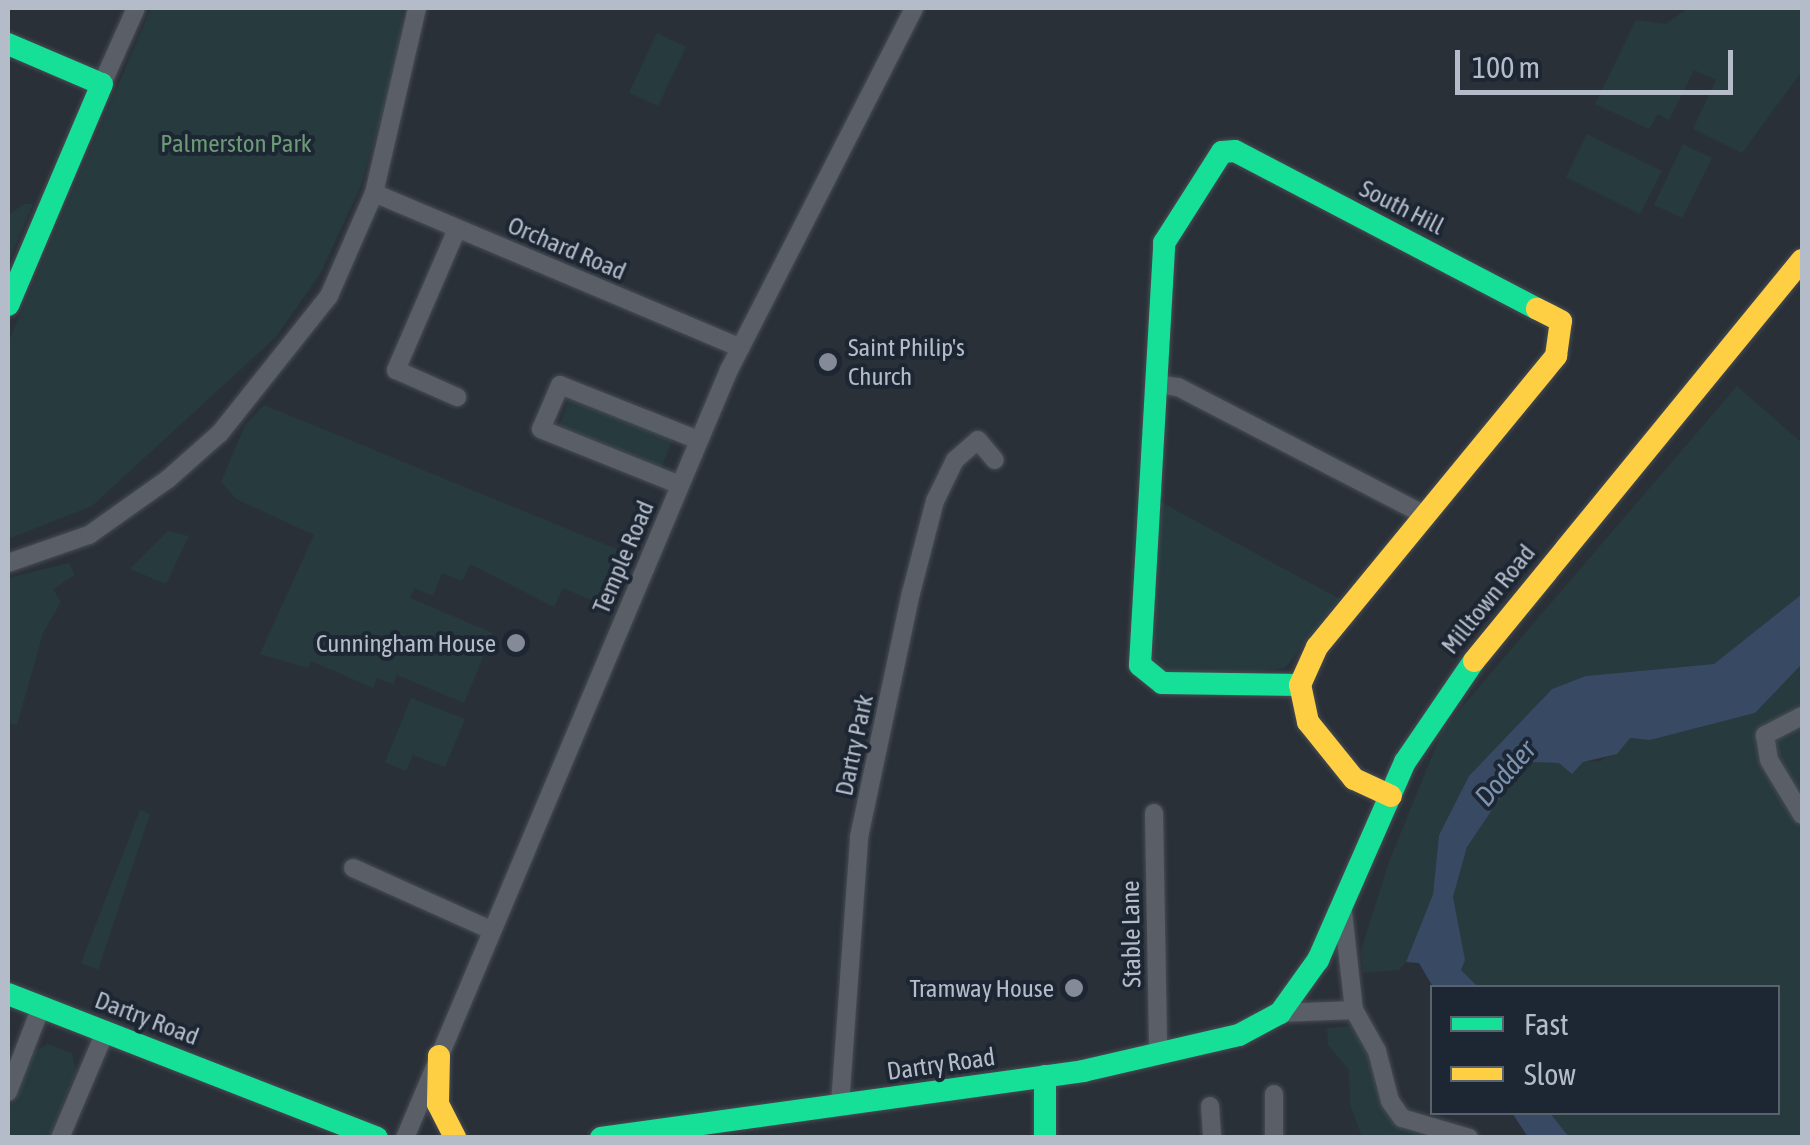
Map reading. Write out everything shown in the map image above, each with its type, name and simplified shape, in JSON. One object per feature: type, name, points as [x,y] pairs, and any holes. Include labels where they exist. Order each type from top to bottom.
[{"type":"main road","points":[[8,44],[102,84],[8,306]]},
{"type":"main road","name":"South Hill","points":[[1234,151],[1561,321],[1556,356],[1425,515],[1316,647],[1300,685],[1162,684],[1140,665],[1164,243],[1209,164],[1234,151]]},
{"type":"main road","name":"Milltown Road","points":[[1280,1013],[1304,983],[1343,912],[1391,796],[1446,695],[1802,260]]},
{"type":"main road","points":[[1300,685],[1308,722],[1354,779],[1391,796]]},
{"type":"main road","name":"Dartry Road","points":[[8,994],[378,1138]]},
{"type":"main road","name":"Dartry Road","points":[[601,1138],[1045,1076],[1239,1035],[1280,1013]]},
{"type":"main road","points":[[438,1056],[438,1104],[455,1138]]},
{"type":"main road","points":[[1045,1076],[1045,1138]]},
{"type":"street","points":[[102,84],[136,8]]},
{"type":"street","points":[[8,562],[89,534],[220,433],[328,296],[374,193],[416,8]]},
{"type":"street","name":"Temple Road","points":[[404,1138],[698,440],[740,348],[914,8]]},
{"type":"street","name":"Orchard Road","points":[[374,193],[740,348]]},
{"type":"street","points":[[457,228],[396,370],[458,397]]},
{"type":"street","points":[[680,485],[541,429],[560,384],[698,440]]},
{"type":"street","points":[[1156,384],[1178,386],[1425,515]]},
{"type":"street","name":"Dartry Park","points":[[840,1106],[859,837],[911,593],[935,500],[955,460],[978,440],[995,460]]},
{"type":"street","points":[[1802,716],[1765,735],[1769,760],[1802,815]]},
{"type":"street","name":"Stable Lane","points":[[1154,813],[1158,1054]]},
{"type":"street","points":[[353,868],[491,930]]},
{"type":"street","points":[[1343,912],[1354,1010],[1402,1118],[1469,1138]]},
{"type":"street","points":[[8,1092],[41,1007]]},
{"type":"street","points":[[1280,1013],[1354,1010]]},
{"type":"street","points":[[60,1138],[105,1032]]},
{"type":"street","points":[[1274,1094],[1274,1138]]},
{"type":"street","points":[[1210,1106],[1212,1138]]},
{"type":"green space","name":"Palmerston Park","points":[[151,8],[403,8],[396,68],[360,188],[320,274],[276,337],[92,506],[8,539],[8,343]]},
{"type":"green space","points":[[1688,8],[1802,8],[1802,71],[1742,153],[1693,129],[1716,80],[1694,70],[1669,120],[1658,114],[1649,129],[1595,104],[1636,20],[1666,24]]},
{"type":"green space","points":[[657,33],[686,47],[658,106],[629,93]]},
{"type":"green space","points":[[1587,134],[1662,171],[1640,214],[1566,177]]},
{"type":"green space","points":[[1683,144],[1712,158],[1682,218],[1654,205]]},
{"type":"green space","points":[[24,204],[33,204],[8,263],[8,215]]},
{"type":"green space","points":[[1737,386],[1802,443],[1802,594],[1714,664],[1586,676],[1552,689],[1469,776],[1439,835],[1433,894],[1406,962],[1399,970],[1363,973],[1361,950],[1389,862],[1443,729]]},
{"type":"green space","points":[[570,397],[673,439],[660,470],[558,429]]},
{"type":"green space","points":[[264,405],[626,553],[603,605],[563,588],[554,607],[470,564],[462,581],[442,573],[433,596],[414,588],[410,598],[493,633],[464,703],[397,675],[393,684],[377,678],[373,688],[311,661],[308,668],[260,654],[314,535],[236,499],[221,482],[245,425]]},
{"type":"green space","points":[[1157,500],[1340,599],[1285,668],[1224,676],[1167,674],[1153,665]]},
{"type":"green space","points":[[168,531],[189,536],[166,584],[130,569]]},
{"type":"green space","points":[[69,563],[75,575],[53,589],[61,602],[43,633],[17,725],[8,723],[8,578]]},
{"type":"green space","points":[[1802,664],[1802,1137],[1569,1137],[1552,1115],[1780,1115],[1780,985],[1476,985],[1461,971],[1453,897],[1467,847],[1492,803],[1534,762],[1601,761],[1630,738],[1650,740],[1755,713]]},
{"type":"green space","points":[[411,698],[465,719],[445,767],[413,755],[406,771],[385,762]]},
{"type":"green space","points":[[140,810],[150,814],[98,970],[81,963]]},
{"type":"green space","points":[[1350,1026],[1361,1031],[1420,1132],[1434,1137],[1362,1137],[1350,1104],[1349,1070],[1328,1045],[1327,1028]]},
{"type":"green space","points":[[48,1044],[72,1053],[76,1071],[49,1137],[8,1138],[8,1111],[31,1053]]},
{"type":"water","name":"Dodder","points":[[1802,594],[1802,664],[1755,713],[1650,740],[1630,738],[1617,754],[1583,762],[1572,774],[1559,763],[1534,762],[1512,780],[1467,847],[1453,897],[1465,960],[1461,970],[1476,985],[1432,985],[1419,963],[1406,962],[1433,894],[1439,835],[1469,776],[1552,689],[1586,676],[1714,664]]},
{"type":"water","points":[[1513,1115],[1552,1115],[1569,1137],[1528,1137]]},
{"type":"traffic: fast","points":[[8,44],[102,84],[8,305]]},
{"type":"traffic: fast","points":[[1300,685],[1162,683],[1140,665],[1164,243],[1222,152],[1235,151],[1537,309]]},
{"type":"traffic: fast","points":[[601,1138],[1083,1071],[1239,1035],[1280,1013],[1318,960],[1405,762],[1474,661]]},
{"type":"traffic: fast","points":[[8,994],[377,1138]]},
{"type":"traffic: fast","points":[[1045,1076],[1045,1138]]},
{"type":"traffic: slow","points":[[1474,661],[1802,260]]},
{"type":"traffic: slow","points":[[1391,796],[1354,779],[1308,722],[1300,685],[1317,647],[1556,356],[1561,321],[1537,309]]},
{"type":"traffic: slow","points":[[439,1056],[438,1104],[455,1138]]},
{"type":"place","name":"Saint Philip's Church","points":[[828,362]]},
{"type":"place","name":"Cunningham House","points":[[516,643]]},
{"type":"place","name":"Tramway House","points":[[1074,988]]}]
